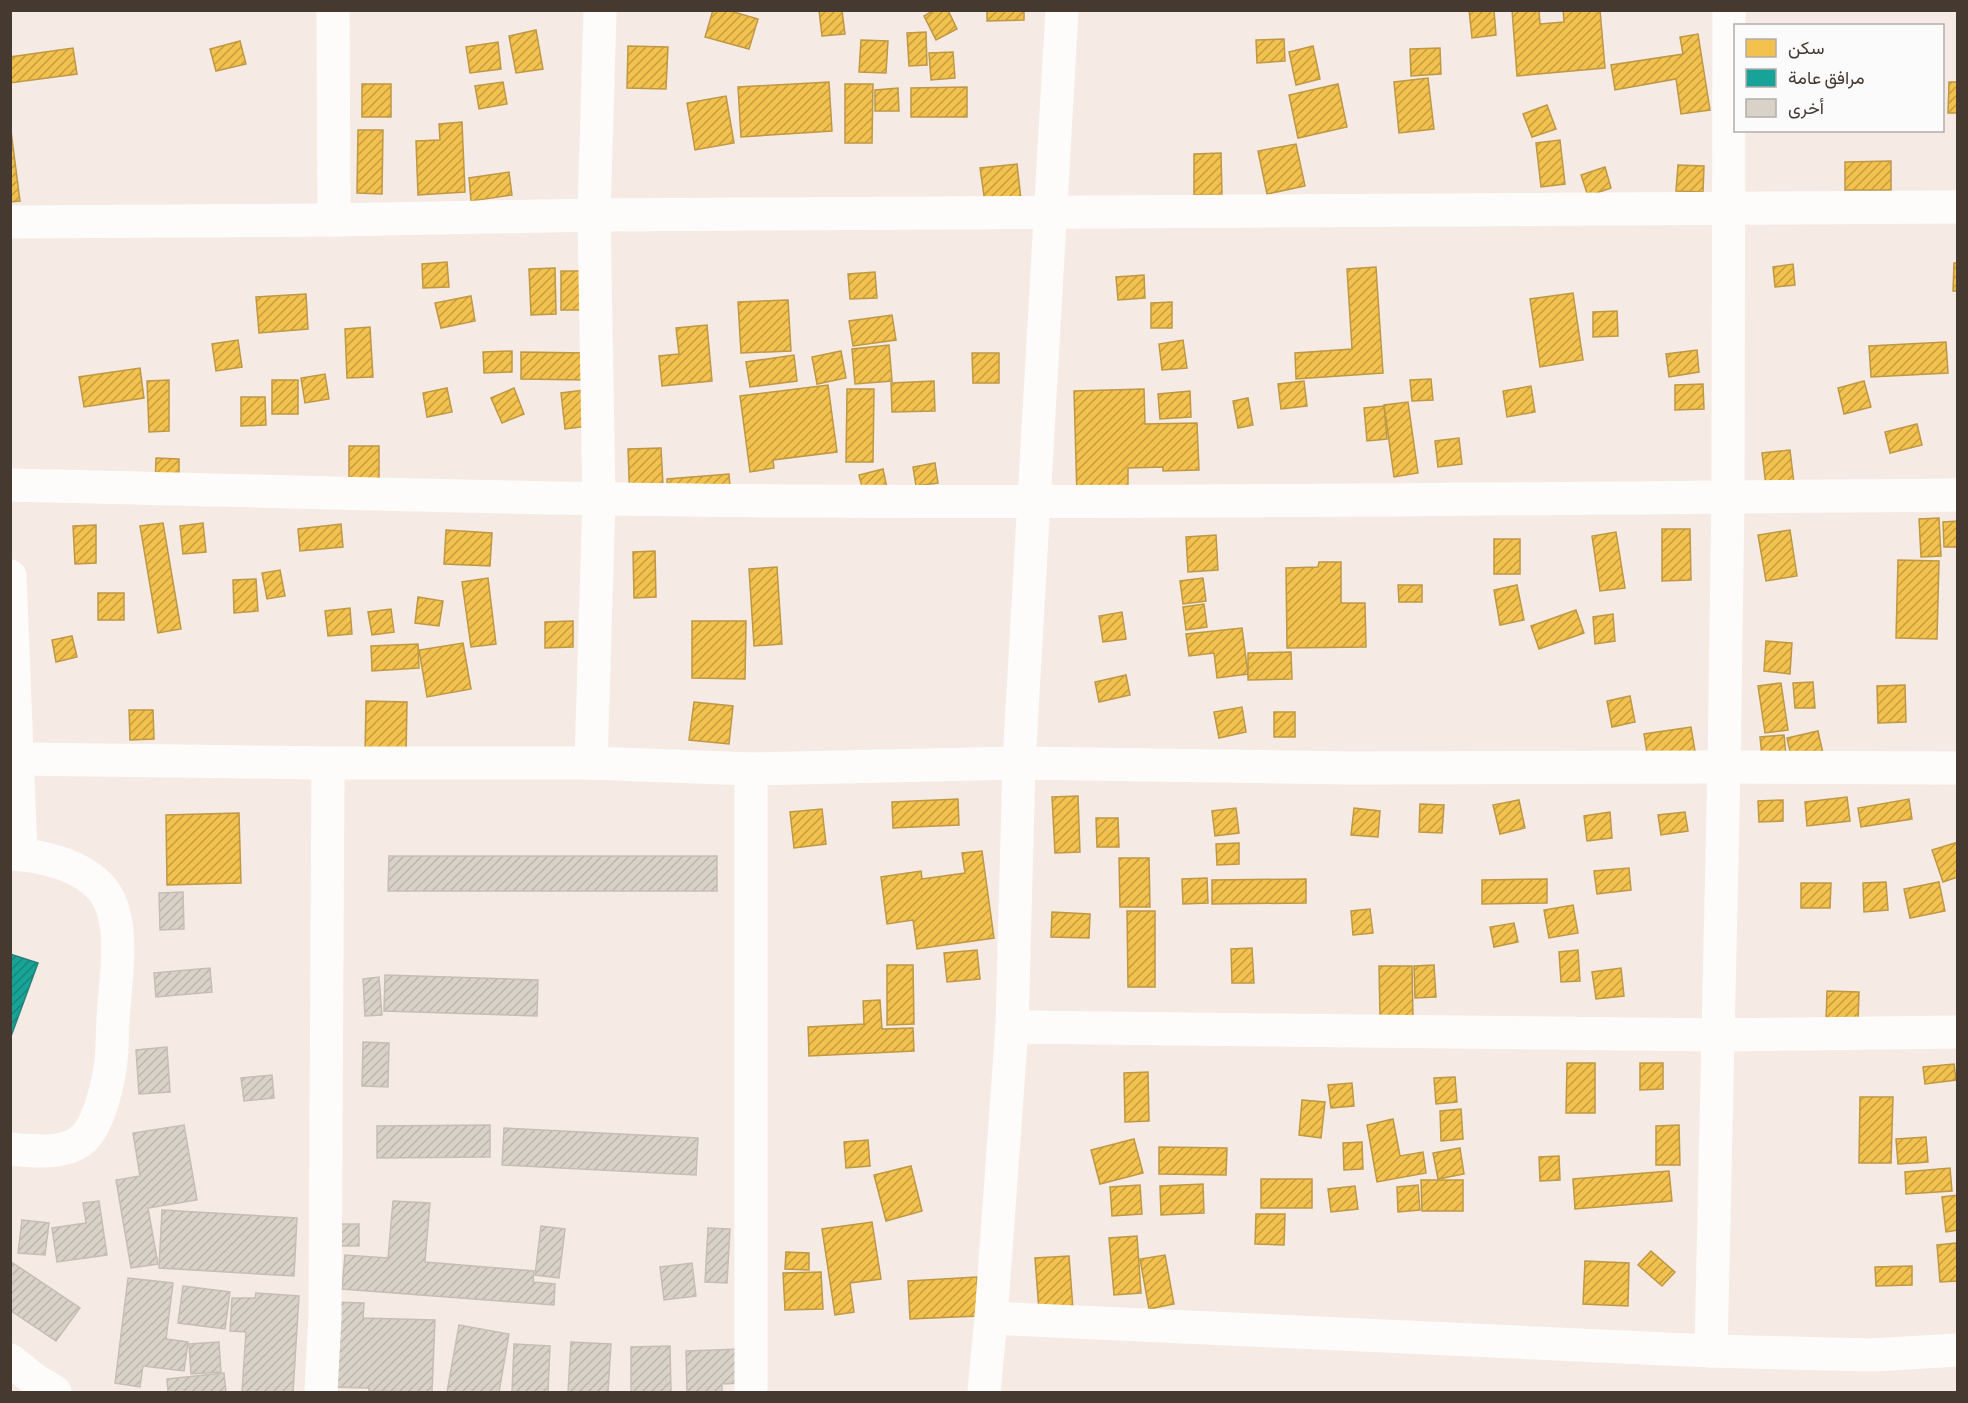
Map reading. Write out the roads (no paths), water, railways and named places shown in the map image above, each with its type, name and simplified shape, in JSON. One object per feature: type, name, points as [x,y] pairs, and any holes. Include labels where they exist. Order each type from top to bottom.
[{"type":"street","points":[[333,10],[334,220]]},
{"type":"street","points":[[591,763],[599,499],[594,215],[600,10]]},
{"type":"street","points":[[984,1392],[1012,1028],[1019,763],[1062,10]]},
{"type":"street","points":[[1711,1351],[1728,497],[1729,10]]},
{"type":"street","points":[[10,222],[334,220],[594,215],[1958,207]]},
{"type":"street","points":[[10,484],[599,499],[1035,502],[1958,495]]},
{"type":"street","points":[[10,576],[18,759],[16,855],[48,860],[78,870],[103,890],[115,915],[117,962],[110,1072],[99,1114],[85,1137],[67,1147],[40,1152],[10,1149]]},
{"type":"street","points":[[18,759],[328,763],[591,763],[751,769],[1019,763],[1351,768],[1958,768]]},
{"type":"street","points":[[321,1392],[325,1305],[328,763]]},
{"type":"street","points":[[751,769],[751,1392]]},
{"type":"street","points":[[1012,1028],[1719,1035],[1958,1032]]},
{"type":"street","points":[[991,1318],[1711,1351],[1872,1355],[1958,1350]]},
{"type":"street","points":[[10,1360],[35,1380],[56,1392]]}]
